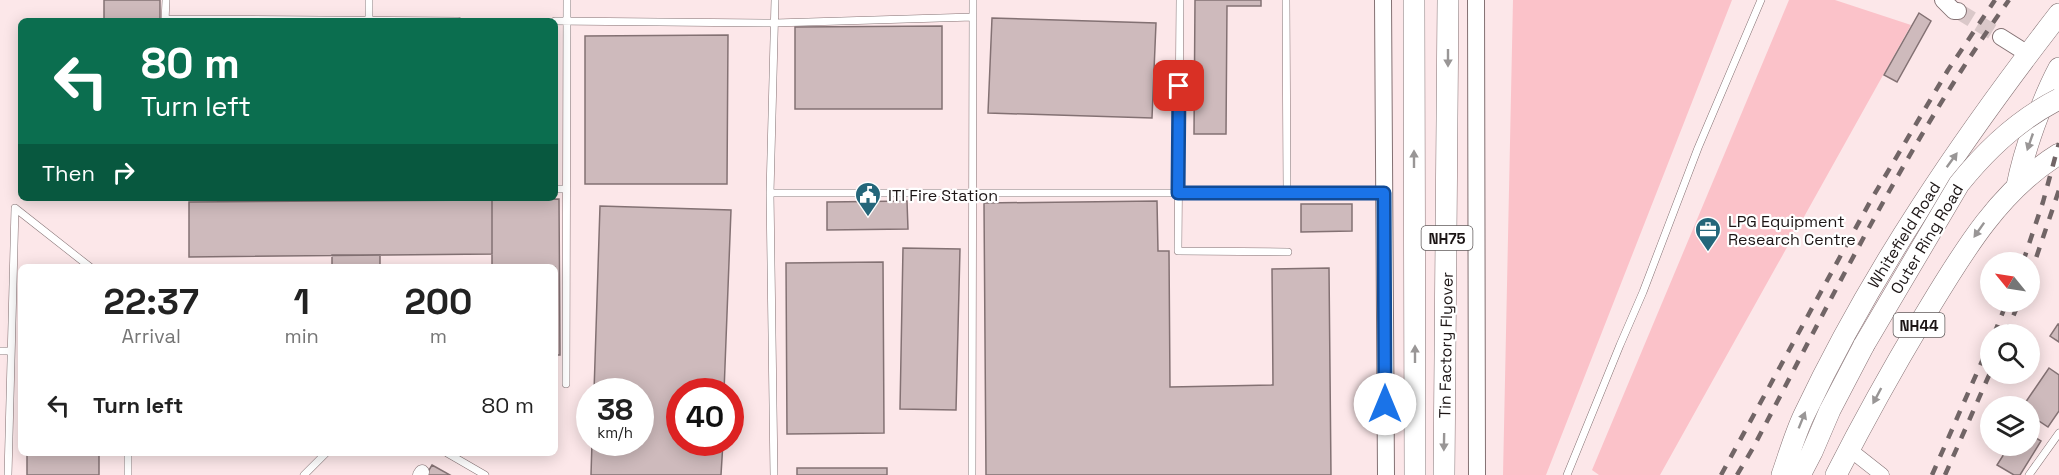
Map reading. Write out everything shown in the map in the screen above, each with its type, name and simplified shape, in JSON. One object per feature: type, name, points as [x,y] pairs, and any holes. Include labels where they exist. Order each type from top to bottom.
[{"type":"main road","name":"Tin Factory Flyover","points":[[1414,0],[1415,475]]},
{"type":"main road","name":"Tin Factory Flyover","points":[[1444,475],[1448,0]]},
{"type":"main road","name":"Whitefield Road","points":[[1782,475],[1803,417],[1864,298],[1936,182],[2059,14]]},
{"type":"main road","points":[[2017,186],[2048,90],[2059,68]]},
{"type":"main road","name":"Outer Ring Road","points":[[1800,475],[1864,345],[1959,184],[1976,162],[2015,127],[2039,109],[2059,99]]},
{"type":"main road","name":"NH44","points":[[1836,475],[1883,385],[1955,265],[1986,221],[2017,186],[2039,166],[2059,154]]},
{"type":"street","points":[[1383,0],[1386,475]]},
{"type":"street","points":[[1476,0],[1477,475]]},
{"type":"street","points":[[1943,0],[1954,11],[1958,10],[1951,0]]},
{"type":"street","points":[[2001,37],[2028,54]]},
{"type":"street","points":[[1849,449],[1882,475]]},
{"type":"lane","points":[[165,18],[166,0]]},
{"type":"lane","points":[[369,0],[369,18]]},
{"type":"lane","points":[[566,384],[567,0]]},
{"type":"lane","points":[[774,475],[770,194],[775,0]]},
{"type":"lane","points":[[972,475],[973,0]]},
{"type":"lane","points":[[1180,0],[1178,250],[1288,252]]},
{"type":"lane","points":[[1286,0],[1287,193]]},
{"type":"lane","points":[[1568,475],[1620,345],[1644,292],[1698,148],[1761,0]]},
{"type":"lane","points":[[558,21],[775,23],[973,17]]},
{"type":"lane","points":[[558,189],[566,189]]},
{"type":"lane","points":[[770,194],[1384,193]]},
{"type":"lane","points":[[8,475],[15,208],[86,264]]},
{"type":"lane","points":[[0,351],[11,351]]},
{"type":"lane","points":[[2029,475],[2059,433]]},
{"type":"lane","points":[[128,456],[128,475]]},
{"type":"lane","points":[[304,475],[323,456]]},
{"type":"lane","points":[[452,456],[485,475]]},
{"type":"shaded area","points":[[1513,0],[1732,0],[1546,475],[1503,475]]},
{"type":"shaded area","name":"LPG Equipment Research Centre","points":[[1789,0],[1835,0],[1911,25],[1660,475],[1599,475],[1592,470]]},
{"type":"building","points":[[104,0],[160,0],[160,18],[104,18]]},
{"type":"building","points":[[1195,0],[1261,0],[1261,6],[1227,6],[1226,134],[1194,134]]},
{"type":"building","points":[[1919,13],[1931,21],[1897,82],[1884,75]]},
{"type":"building","points":[[992,18],[1156,23],[1152,118],[988,113]]},
{"type":"building","points":[[942,26],[942,109],[795,109],[795,27]]},
{"type":"building","points":[[728,35],[727,184],[585,184],[585,36]]},
{"type":"building","points":[[558,199],[560,355],[558,355],[558,264],[492,264],[492,201],[558,201]]},
{"type":"building","points":[[492,201],[492,254],[189,257],[189,202]]},
{"type":"building","points":[[907,201],[908,229],[827,230],[827,202]]},
{"type":"building","points":[[1157,201],[1158,251],[1169,251],[1170,387],[1273,385],[1272,269],[1329,268],[1331,475],[986,475],[984,203]]},
{"type":"building","points":[[1301,204],[1352,204],[1352,231],[1301,232]]},
{"type":"building","points":[[600,206],[731,210],[725,378],[666,378],[666,456],[722,456],[721,475],[591,475],[592,456],[654,456],[654,378],[594,378]]},
{"type":"building","points":[[903,248],[960,249],[956,410],[900,409]]},
{"type":"building","points":[[332,255],[380,255],[380,264],[332,264]]},
{"type":"building","points":[[883,262],[884,433],[787,434],[786,263]]},
{"type":"building","points":[[2059,324],[2059,342],[2050,336]]},
{"type":"building","points":[[2049,368],[2059,375],[2059,411],[2048,427],[2040,422],[2040,396],[2030,396]]},
{"type":"building","points":[[27,456],[99,456],[99,475],[27,475]]},
{"type":"building","points":[[2003,456],[2032,456],[2020,475],[2014,475],[1997,465]]},
{"type":"building","points":[[432,465],[450,475],[426,475]]},
{"type":"building","points":[[797,468],[887,468],[887,475],[797,475]]},
{"type":"tunnel","points":[[1958,11],[2001,37]]},
{"type":"railway","points":[[1721,475],[1871,200],[1948,70],[1995,0]]},
{"type":"railway","points":[[1737,475],[1905,163],[1973,53],[2009,0]]},
{"type":"railway","points":[[2026,252],[2059,143]]},
{"type":"railway","points":[[2038,252],[2059,190]]},
{"type":"railway","points":[[1998,324],[2003,312]]},
{"type":"railway","points":[[2010,324],[2015,312]]},
{"type":"railway","points":[[1932,475],[1980,366]]},
{"type":"railway","points":[[1945,475],[1985,384]]},
{"type":"place","name":"ITI Fire Station","points":[[868,218]]},
{"type":"place","name":"LPG Equipment Research Centre","points":[[1708,253]]},
{"type":"route","points":[[1179,86],[1178,193],[1384,193],[1385,404]]}]
